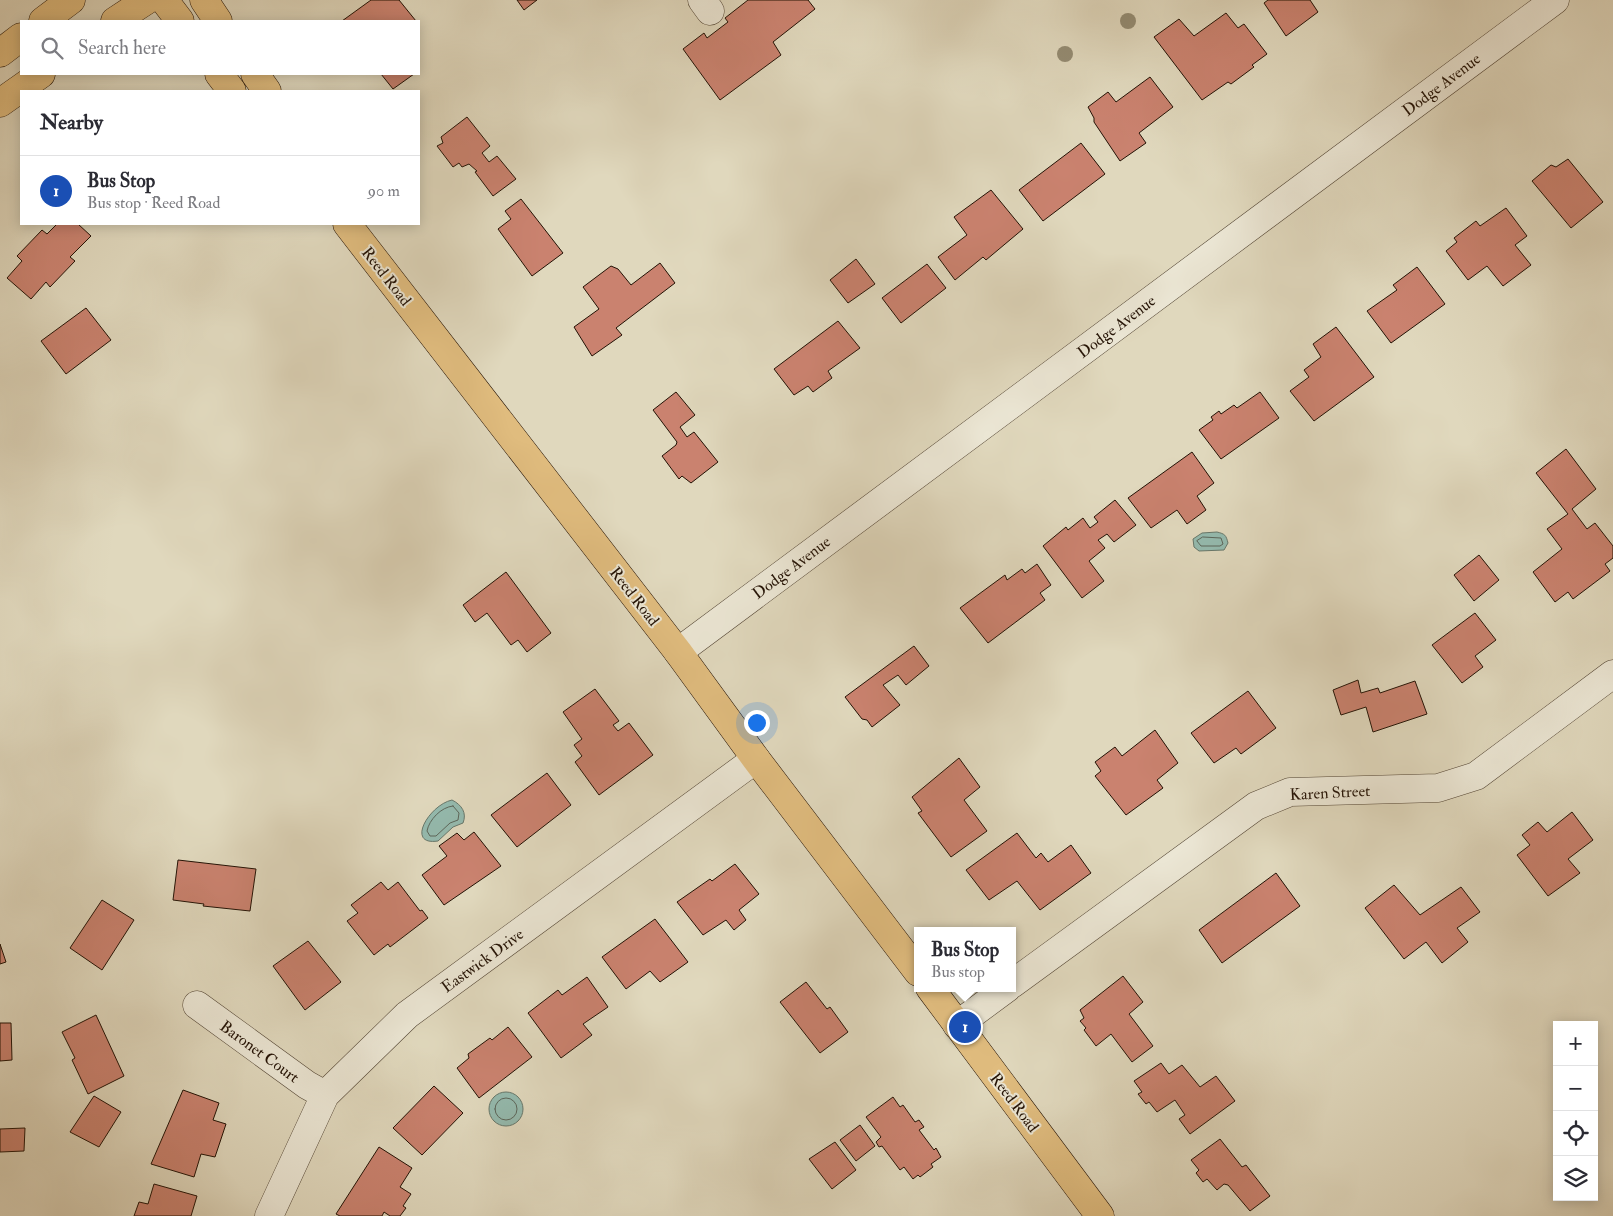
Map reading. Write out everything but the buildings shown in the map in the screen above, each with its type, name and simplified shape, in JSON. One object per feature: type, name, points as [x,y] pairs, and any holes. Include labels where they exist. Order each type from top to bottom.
[{"type":"main road","points":[[44,20],[71,0]]},
{"type":"main road","points":[[117,20],[147,0]]},
{"type":"main road","points":[[164,0],[179,20]]},
{"type":"main road","points":[[204,0],[217,20]]},
{"type":"main road","points":[[0,54],[20,38]]},
{"type":"main road","points":[[0,103],[40,75]]},
{"type":"main road","points":[[220,75],[231,90]]},
{"type":"main road","points":[[255,75],[266,90]]},
{"type":"main road","name":"Reed Road","points":[[348,225],[678,652],[756,759],[914,967]]},
{"type":"main road","name":"Reed Road","points":[[933,992],[1100,1216]]},
{"type":"street","name":"Dodge Avenue","points":[[678,652],[1555,0]]},
{"type":"street","name":"Karen Street","points":[[1016,981],[1256,806],[1290,792],[1438,788],[1476,776],[1613,674]]},
{"type":"street","name":"Eastwick Drive","points":[[269,1216],[325,1095],[407,1015],[756,759]]},
{"type":"street","points":[[957,1025],[1002,992]]},
{"type":"street","name":"Baronet Court","points":[[197,1005],[307,1085],[325,1095]]},
{"type":"water","points":[[1217,532],[1225,535],[1227,538],[1228,543],[1224,550],[1199,551],[1194,547],[1193,539],[1202,533]]},
{"type":"water","points":[[452,800],[459,804],[463,810],[463,823],[453,827],[438,841],[428,841],[423,837],[424,824],[435,809],[443,803]]},
{"type":"water","points":[[506,1092],[518,1097],[523,1109],[518,1121],[506,1126],[494,1121],[489,1109],[494,1097]]},
{"type":"place","name":"Bus Stop","points":[[965,1027]]}]
